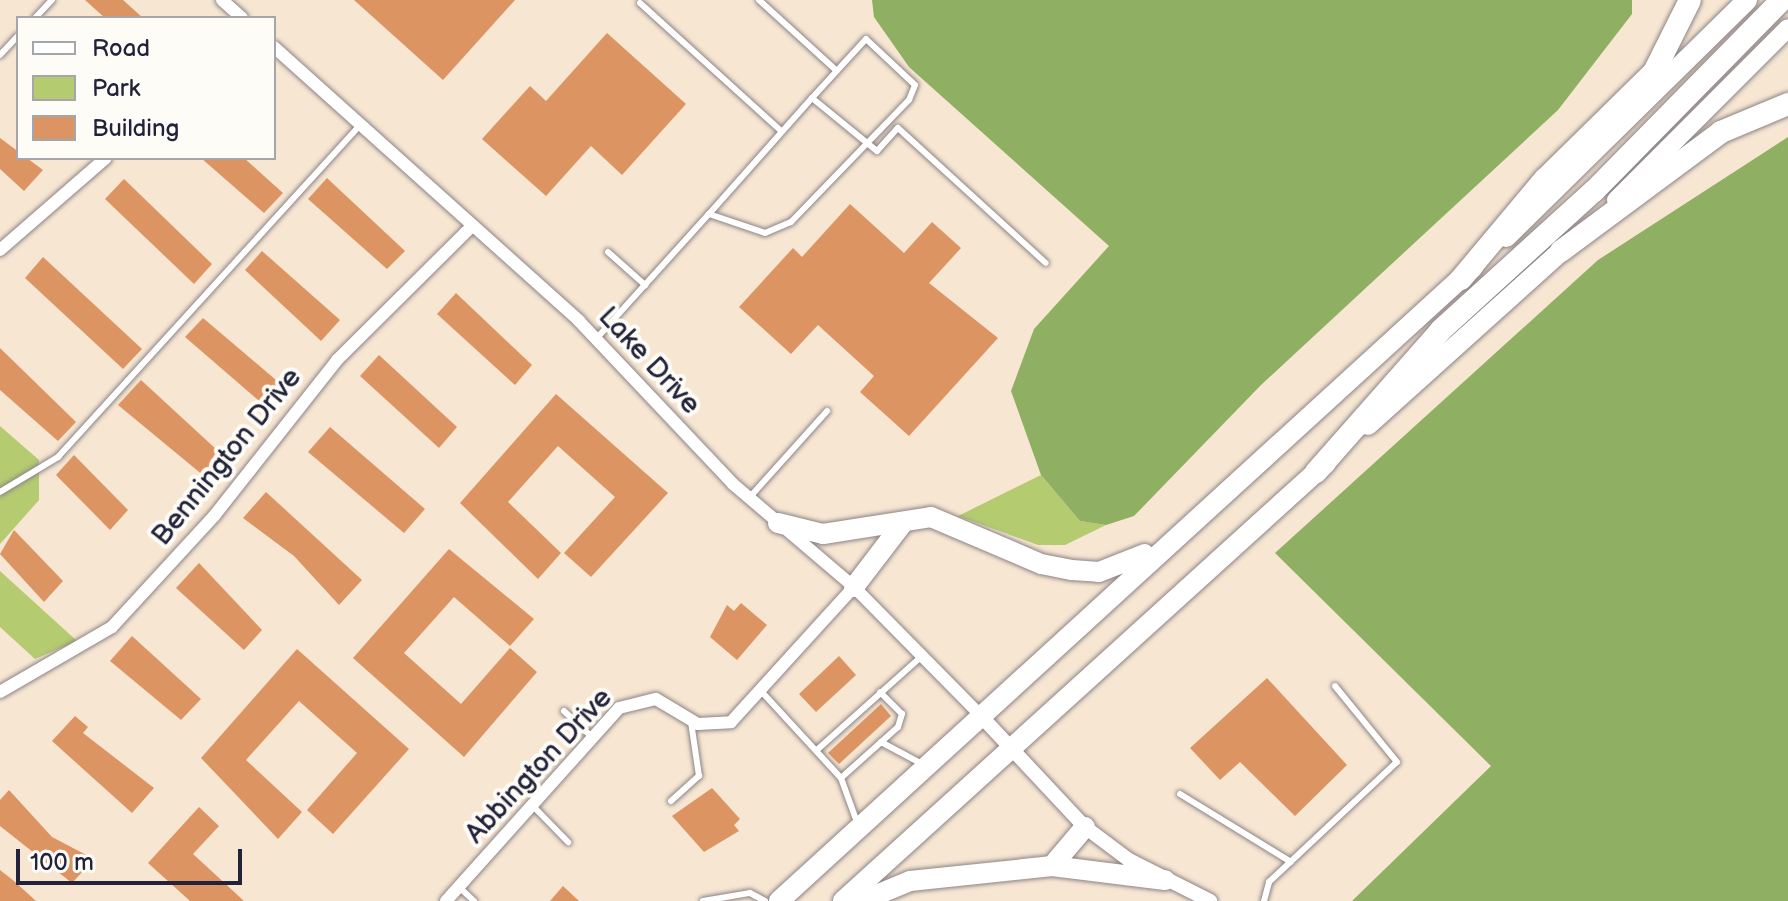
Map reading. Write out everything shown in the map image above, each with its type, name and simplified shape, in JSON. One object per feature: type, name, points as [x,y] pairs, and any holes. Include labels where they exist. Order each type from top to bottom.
[{"type":"highway","points":[[1461,279],[1545,179],[1654,72],[1690,0]]},
{"type":"highway","points":[[779,901],[1461,279],[1747,0]]},
{"type":"highway","points":[[1316,472],[1441,330],[1632,154],[1782,0]]},
{"type":"highway","points":[[843,901],[1561,251],[1721,132],[1788,104]]},
{"type":"highway","points":[[778,523],[823,534],[910,519],[948,521],[1041,564],[1072,570],[1125,566],[1177,537]]},
{"type":"highway","points":[[854,587],[877,549],[910,519]]},
{"type":"highway","points":[[1052,866],[1085,827]]},
{"type":"highway","points":[[862,901],[910,881],[1052,866],[1165,880]]},
{"type":"main road","points":[[1561,251],[1788,28]]},
{"type":"street","points":[[222,0],[239,16]]},
{"type":"street","name":"Lake Drive","points":[[276,49],[596,339],[749,498],[854,587],[981,716]]},
{"type":"street","points":[[0,250],[104,160]]},
{"type":"street","name":"Bennington Drive","points":[[0,692],[112,627],[214,516],[337,360],[472,226]]},
{"type":"street","name":"Abbington Drive","points":[[446,901],[619,708],[642,698],[690,719],[721,726],[761,691],[854,587]]},
{"type":"street","points":[[981,716],[1085,827],[1165,880],[1210,901]]},
{"type":"lane","points":[[37,16],[52,0]]},
{"type":"lane","points":[[759,0],[837,71]]},
{"type":"lane","points":[[640,3],[781,131]]},
{"type":"lane","points":[[0,55],[16,38]]},
{"type":"lane","points":[[596,339],[866,39],[915,85],[791,222],[765,233],[709,214]]},
{"type":"lane","points":[[812,98],[877,151],[898,128],[1046,263]]},
{"type":"lane","points":[[0,492],[58,457],[360,125]]},
{"type":"lane","points":[[608,252],[645,285]]},
{"type":"lane","points":[[749,498],[827,411]]},
{"type":"lane","points":[[818,749],[923,655]]},
{"type":"lane","points":[[1264,901],[1269,882],[1397,762],[1335,686]]},
{"type":"lane","points":[[761,691],[818,749],[841,778],[859,828]]},
{"type":"lane","points":[[841,778],[881,742],[902,714],[880,692]]},
{"type":"lane","points":[[564,711],[593,738]]},
{"type":"lane","points":[[671,801],[699,776],[690,719]]},
{"type":"lane","points":[[881,742],[927,766]]},
{"type":"lane","points":[[1180,794],[1291,862]]},
{"type":"lane","points":[[532,805],[568,842]]},
{"type":"lane","points":[[459,887],[474,901]]},
{"type":"lane","points":[[703,901],[750,893],[765,901]]},
{"type":"green space","points":[[872,0],[1632,0],[1632,14],[1558,110],[1261,385],[1134,516],[1106,525],[1080,521],[1041,475],[1011,391],[1034,329],[1109,246],[909,67],[874,17]]},
{"type":"green space","points":[[1788,137],[1788,901],[1352,901],[1491,766],[1275,553],[1598,260]]},
{"type":"green space","points":[[0,426],[39,460],[39,500],[0,544]]},
{"type":"green space","points":[[1041,475],[1080,521],[1106,525],[1065,545],[1038,545],[958,516]]},
{"type":"green space","points":[[0,571],[77,641],[35,659],[0,627]]},
{"type":"building","points":[[85,0],[123,0],[141,16],[103,16]]},
{"type":"building","points":[[354,0],[515,0],[443,80]]},
{"type":"building","points":[[607,33],[686,104],[622,175],[591,146],[546,196],[482,139],[530,86],[546,101]]},
{"type":"building","points":[[0,138],[16,150],[16,160],[30,160],[43,170],[24,191],[0,169]]},
{"type":"building","points":[[203,160],[246,160],[283,193],[264,213]]},
{"type":"building","points":[[327,178],[405,251],[387,269],[308,199]]},
{"type":"building","points":[[124,179],[212,264],[194,284],[105,199]]},
{"type":"building","points":[[850,204],[904,253],[932,222],[961,248],[929,283],[998,338],[909,436],[860,392],[874,376],[818,325],[791,354],[739,307],[793,248],[802,257]]},
{"type":"building","points":[[262,251],[340,320],[321,341],[245,270]]},
{"type":"building","points":[[43,257],[142,349],[123,369],[25,278]]},
{"type":"building","points":[[456,293],[532,365],[515,385],[437,314]]},
{"type":"building","points":[[203,318],[283,386],[265,406],[185,337]]},
{"type":"building","points":[[0,348],[76,422],[58,441],[0,390]]},
{"type":"building","points":[[379,355],[457,427],[439,448],[360,376]]},
{"type":"building","points":[[141,380],[229,461],[210,481],[118,405]]},
{"type":"building","points":[[556,394],[668,493],[591,577],[564,553],[615,497],[558,446],[508,502],[561,553],[538,579],[460,503]]},
{"type":"building","points":[[330,427],[425,509],[404,533],[308,452]]},
{"type":"building","points":[[74,455],[128,510],[110,530],[56,475]]},
{"type":"building","points":[[266,492],[362,580],[339,605],[294,556],[243,518]]},
{"type":"building","points":[[14,530],[63,581],[44,602],[0,554]]},
{"type":"building","points":[[449,549],[534,619],[510,646],[454,597],[404,653],[461,704],[510,648],[537,672],[464,757],[353,658]]},
{"type":"building","points":[[199,563],[262,630],[244,650],[176,588]]},
{"type":"building","points":[[741,603],[767,625],[737,660],[710,637],[727,605],[734,611]]},
{"type":"building","points":[[132,636],[201,699],[181,720],[110,661]]},
{"type":"building","points":[[297,649],[409,749],[333,834],[307,810],[357,753],[299,701],[246,760],[302,812],[278,839],[201,758]]},
{"type":"building","points":[[839,656],[856,675],[816,712],[799,694]]},
{"type":"building","points":[[1267,678],[1347,765],[1295,816],[1240,762],[1220,780],[1190,748]]},
{"type":"building","points":[[881,704],[891,716],[839,764],[828,753]]},
{"type":"building","points":[[75,716],[88,727],[83,733],[154,788],[132,813],[52,741]]},
{"type":"building","points":[[712,788],[740,819],[734,825],[739,831],[704,852],[672,816]]},
{"type":"building","points":[[9,790],[52,837],[94,859],[72,883],[0,826],[0,800]]},
{"type":"building","points":[[199,807],[219,826],[193,854],[244,901],[190,901],[148,863]]},
{"type":"building","points":[[0,870],[14,881],[36,901],[0,901]]},
{"type":"building","points":[[563,886],[579,901],[550,901]]}]
